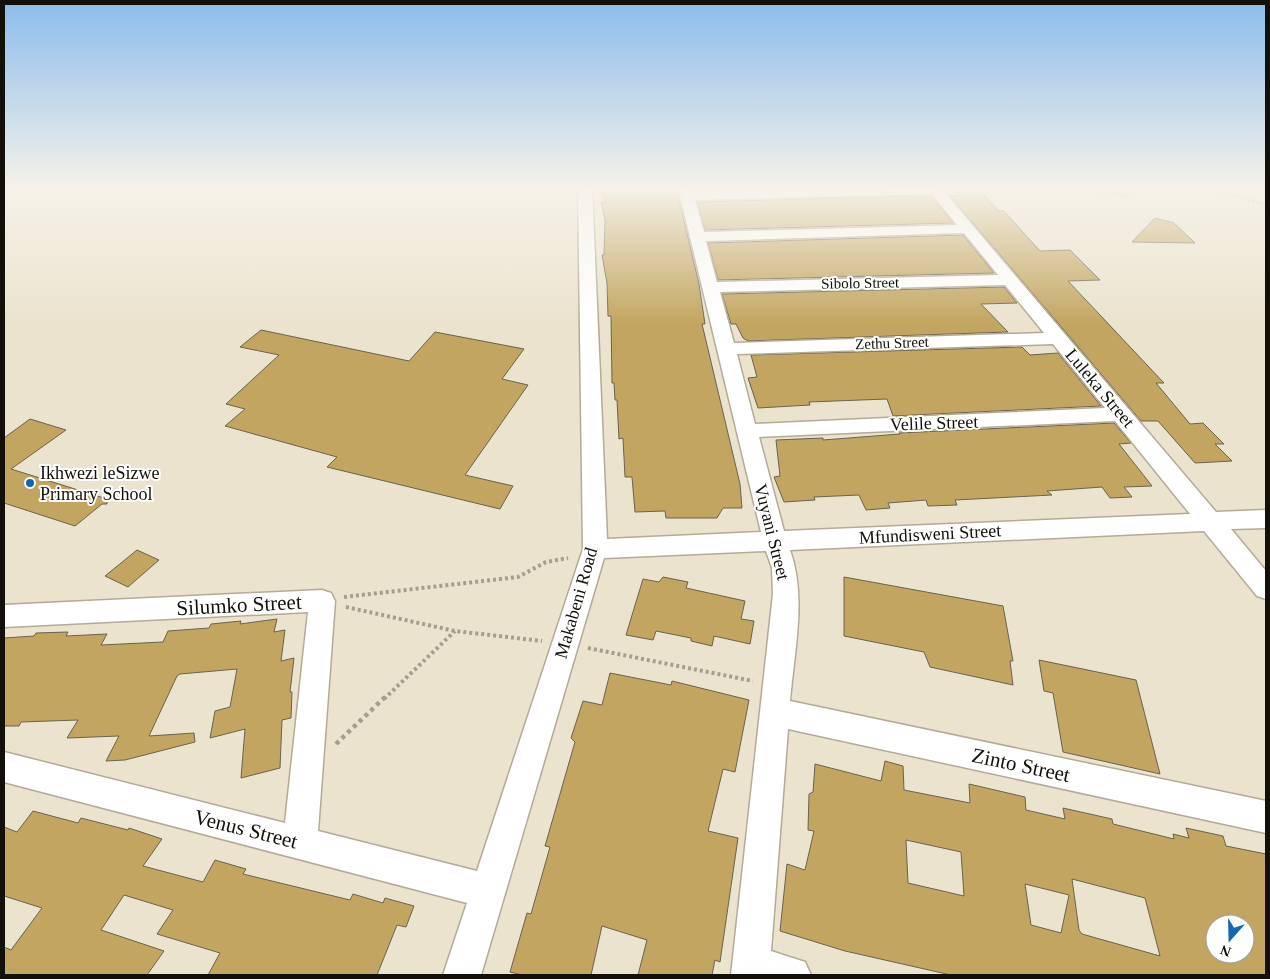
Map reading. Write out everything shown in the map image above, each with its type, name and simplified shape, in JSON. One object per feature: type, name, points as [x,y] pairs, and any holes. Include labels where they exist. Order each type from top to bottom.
[{"type":"street","name":"Makabeni Road","points":[[462,975],[595,550],[587,233]]},
{"type":"street","name":"Vuyani Street","points":[[697,233],[746,431],[784,568],[786,594],[750,970]]},
{"type":"street","points":[[698,237],[864,233]]},
{"type":"street","name":"Luleka Street","points":[[970,233],[1211,521],[1266,590]]},
{"type":"street","name":"Sibolo Street","points":[[709,287],[1010,280]]},
{"type":"street","name":"Zethu Street","points":[[725,349],[1058,338]]},
{"type":"street","name":"Velile Street","points":[[746,431],[1122,414]]},
{"type":"street","name":"Mfundisweni Street","points":[[595,550],[1266,519]]},
{"type":"street","name":"Silumko Street","points":[[4,616],[322,601],[300,843]]},
{"type":"street","name":"Zinto Street","points":[[776,712],[1266,817]]},
{"type":"street","name":"Venus Street","points":[[4,767],[488,891]]},
{"type":"street","points":[[750,970],[792,975]]},
{"type":"path","points":[[322,601],[362,594],[457,586],[518,577],[546,562],[560,561],[595,550]]},
{"type":"path","points":[[306,773],[455,631]]},
{"type":"building","points":[[605,233],[687,233],[699,284],[705,324],[702,324],[740,484],[742,508],[723,508],[717,518],[666,518],[665,511],[635,512],[632,477],[625,477],[623,438],[619,439],[617,400],[615,400],[614,383],[612,383],[611,316],[608,316],[607,283],[602,255],[604,255]]},
{"type":"building","points":[[981,233],[1024,233],[1040,251],[1070,250],[1100,280],[1068,281],[1164,383],[1156,383],[1190,424],[1203,423],[1224,444],[1215,444],[1232,461],[1195,463],[1158,421],[1141,421]]},
{"type":"building","points":[[1141,233],[1184,233],[1195,243],[1132,242]]},
{"type":"building","points":[[963,235],[994,273],[718,280],[708,243]]},
{"type":"building","points":[[1004,287],[1017,303],[981,304],[1008,332],[748,341],[743,338],[736,324],[731,324],[722,294]]},
{"type":"building","points":[[261,330],[409,361],[435,332],[524,349],[502,379],[528,385],[465,475],[513,486],[500,509],[327,467],[337,457],[225,426],[245,409],[226,404],[279,355],[240,347]]},
{"type":"building","points":[[1022,347],[1030,355],[1058,353],[1101,406],[893,416],[887,399],[809,402],[810,405],[758,408],[748,378],[757,377],[751,355]]},
{"type":"building","name":"Ikhwezi leSizwe Primary School","points":[[30,419],[66,430],[11,469],[107,499],[107,504],[102,504],[75,526],[4,503],[4,438]]},
{"type":"building","points":[[1114,423],[1131,443],[1119,444],[1152,486],[1124,487],[1132,497],[1110,498],[1102,487],[1047,491],[1052,495],[955,500],[957,505],[928,506],[926,500],[888,503],[890,508],[866,510],[859,495],[814,497],[815,500],[784,502],[774,477],[780,476],[776,440],[823,438],[823,440],[899,433]]},
{"type":"building","points":[[137,550],[159,560],[128,587],[105,576]]},
{"type":"building","points":[[663,577],[688,582],[686,588],[745,601],[741,619],[754,621],[750,644],[714,636],[712,646],[691,641],[691,638],[656,631],[653,640],[626,635],[643,579],[659,582]]},
{"type":"building","points":[[844,577],[1003,606],[1013,661],[1010,661],[1013,685],[930,667],[924,652],[844,636]]},
{"type":"building","points":[[277,619],[274,632],[285,630],[281,661],[294,658],[290,692],[292,692],[291,718],[282,720],[280,768],[241,778],[245,729],[210,738],[215,711],[230,707],[237,669],[180,674],[177,676],[149,736],[194,733],[195,742],[125,760],[106,761],[119,736],[67,738],[78,720],[21,722],[19,726],[4,726],[4,638],[34,636],[36,633],[68,632],[66,636],[107,634],[101,645],[163,642],[168,631],[209,628],[211,624],[241,621],[240,624]]},
{"type":"building","points":[[1039,660],[1136,680],[1160,774],[1063,752],[1053,693],[1044,691]]},
{"type":"building","points":[[610,673],[671,685],[672,681],[749,700],[735,772],[723,769],[708,831],[738,838],[720,962],[715,960],[712,975],[638,975],[647,940],[602,926],[591,975],[522,975],[510,972],[527,913],[531,914],[550,847],[545,846],[575,742],[571,738],[583,701],[602,705]]},
{"type":"building","points":[[885,761],[903,766],[904,790],[970,803],[969,784],[1025,797],[1026,810],[1065,819],[1063,808],[1112,819],[1113,824],[1174,839],[1173,834],[1189,838],[1186,828],[1223,836],[1226,846],[1266,854],[1266,975],[951,975],[845,951],[780,931],[787,864],[805,870],[814,831],[808,830],[809,794],[813,792],[815,764],[881,781]],"holes":[[[906,840],[961,852],[964,896],[908,883]],[[1072,879],[1145,898],[1160,956],[1082,934],[1079,930]],[[1025,884],[1069,895],[1061,933],[1031,925]]]},
{"type":"building","points":[[33,811],[78,823],[81,818],[128,830],[129,828],[162,839],[143,866],[203,882],[215,860],[246,869],[243,874],[350,900],[353,894],[383,903],[385,898],[414,906],[406,927],[397,925],[377,975],[208,975],[220,953],[157,934],[173,910],[124,895],[101,930],[164,951],[147,975],[4,975],[4,947],[11,950],[42,908],[4,896],[4,827],[17,832]]},
{"type":"place","name":"Ikhwezi leSizwe Primary School","points":[[30,483]]}]
